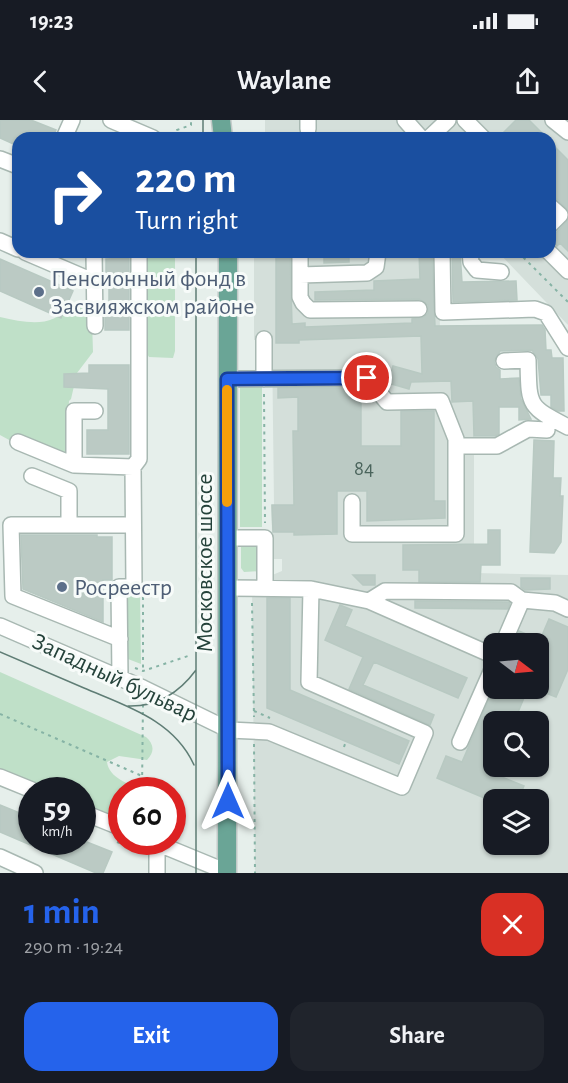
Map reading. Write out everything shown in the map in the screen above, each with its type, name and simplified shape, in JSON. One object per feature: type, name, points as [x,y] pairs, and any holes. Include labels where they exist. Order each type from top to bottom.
[{"type":"main road","name":"Московское шоссе","points":[[227,872],[228,258]]},
{"type":"street","points":[[111,120],[145,130]]},
{"type":"street","points":[[405,120],[416,132]]},
{"type":"street","points":[[465,120],[477,132]]},
{"type":"street","points":[[553,120],[568,132]]},
{"type":"street","points":[[43,258],[95,282]]},
{"type":"street","points":[[94,258],[95,326]]},
{"type":"street","points":[[120,678],[120,587],[134,586],[133,467],[139,459],[140,258]]},
{"type":"street","points":[[300,258],[300,297],[310,310],[419,309]]},
{"type":"street","points":[[300,275],[367,273],[376,267],[377,258]]},
{"type":"street","points":[[442,258],[443,312],[535,309],[546,314],[568,348]]},
{"type":"street","points":[[471,258],[477,270],[501,272]]},
{"type":"street","points":[[555,258],[568,271]]},
{"type":"street","points":[[264,339],[264,379]]},
{"type":"street","points":[[504,361],[528,360],[529,398],[540,413],[568,427]]},
{"type":"street","points":[[227,379],[367,378],[387,402],[441,401],[456,439],[456,534],[352,534],[352,502]]},
{"type":"street","points":[[74,465],[74,411],[95,411]]},
{"type":"street","points":[[456,446],[497,446],[528,429],[547,430]]},
{"type":"street","points":[[18,442],[74,465],[133,467]]},
{"type":"street","points":[[32,476],[69,491],[69,525]]},
{"type":"street","points":[[120,639],[13,596],[11,525],[133,525]]},
{"type":"street","points":[[227,538],[265,538],[265,588]]},
{"type":"street","points":[[228,588],[311,589],[369,602],[483,651]]},
{"type":"street","points":[[229,730],[269,732],[402,787],[425,733],[309,682],[311,589]]},
{"type":"street","points":[[369,602],[385,591],[511,592],[522,600],[555,603],[568,609]]},
{"type":"street","points":[[508,633],[522,600]]},
{"type":"street","name":"Западный бульвар","points":[[0,626],[143,688],[229,730]]},
{"type":"street","points":[[460,742],[483,690]]},
{"type":"street","points":[[0,777],[18,784]]},
{"type":"street","points":[[156,855],[157,873]]},
{"type":"street","points":[[186,855],[227,872]]},
{"type":"street","points":[[0,857],[33,873]]},
{"type":"path","points":[[177,132],[191,125],[191,120]]},
{"type":"path","points":[[524,258],[568,302]]},
{"type":"path","points":[[264,379],[265,538]]},
{"type":"path","points":[[0,714],[142,776],[143,671],[191,655]]},
{"type":"shaded area","points":[[265,120],[568,120],[568,325],[504,258],[556,258],[556,132],[265,132]]},
{"type":"shaded area","points":[[254,258],[439,258],[440,336],[474,340],[474,573],[568,575],[568,873],[255,873],[252,589],[265,578],[282,571],[282,559],[274,559],[271,505],[274,505],[272,340],[254,340]]},
{"type":"green space","points":[[146,258],[175,258],[175,351],[173,358],[149,357],[146,352]]},
{"type":"green space","points":[[85,303],[92,321],[93,352],[77,373],[69,401],[66,454],[22,447],[0,435],[0,317],[30,322],[48,321],[64,312],[71,304]]},
{"type":"green space","points":[[240,386],[262,386],[262,527],[240,527]]},
{"type":"green space","points":[[241,542],[262,542],[262,571],[244,572],[241,568]]},
{"type":"green space","points":[[127,591],[140,591],[141,664],[128,659]]},
{"type":"green space","points":[[0,672],[146,737],[152,745],[150,757],[147,760],[119,756],[107,762],[111,772],[117,777],[108,777],[108,815],[96,809],[96,777],[19,777],[0,769]]},
{"type":"building","points":[[0,120],[31,120],[56,130],[55,132],[12,132],[12,143],[0,138]]},
{"type":"building","points":[[516,120],[529,120],[541,132],[504,132]]},
{"type":"building","points":[[556,148],[568,160],[568,210],[557,199]]},
{"type":"building","points":[[568,220],[568,251],[560,243],[556,245],[557,232]]},
{"type":"building","points":[[129,258],[129,330],[105,330],[105,305],[109,305],[106,259]]},
{"type":"building","points":[[276,258],[290,258],[292,324],[305,323],[305,327],[412,323],[412,319],[424,317],[428,313],[428,305],[419,299],[315,300],[315,292],[374,290],[374,281],[420,279],[419,258],[432,258],[435,326],[542,325],[545,330],[546,350],[551,350],[552,358],[563,358],[564,411],[551,407],[551,395],[541,395],[538,359],[532,350],[500,351],[494,361],[500,370],[500,379],[519,378],[521,399],[531,419],[519,420],[519,407],[499,407],[499,434],[474,436],[473,401],[452,402],[451,381],[411,382],[409,389],[388,383],[393,366],[422,374],[421,336],[299,340],[299,343],[276,343]]},
{"type":"building","points":[[324,258],[349,258],[349,262],[324,263]]},
{"type":"building","points":[[452,258],[460,258],[462,282],[516,281],[517,300],[453,302]]},
{"type":"building","name":"Пенсионный фонд в Засвияжском районе","points":[[0,259],[73,291],[61,318],[0,291]]},
{"type":"building","points":[[89,365],[129,365],[129,454],[87,454],[87,430],[108,430],[108,389],[64,387],[64,374],[89,373]]},
{"type":"building","points":[[278,388],[361,388],[361,446],[401,446],[401,411],[434,411],[434,501],[445,501],[445,518],[367,521],[367,491],[337,491],[337,534],[294,535],[294,532],[273,532],[272,505],[294,505],[293,431],[298,431],[298,397],[278,398]]},
{"type":"building","points":[[534,440],[554,441],[553,478],[561,478],[560,496],[563,496],[561,542],[554,553],[530,552]]},
{"type":"building","points":[[488,530],[500,530],[500,565],[481,565],[480,582],[419,582],[419,570],[403,570],[403,545],[488,544]]},
{"type":"building","name":"Росреестр","points":[[21,535],[112,537],[112,580],[103,580],[103,622],[23,589]]},
{"type":"building","points":[[353,575],[375,575],[375,585],[363,585]]},
{"type":"building","points":[[521,578],[550,578],[550,589],[525,590],[521,587]]},
{"type":"building","points":[[267,598],[290,598],[290,690],[409,741],[399,764],[267,708]]},
{"type":"building","points":[[415,601],[510,603],[508,609],[415,608]]},
{"type":"building","points":[[340,605],[352,610],[345,626],[467,678],[458,698],[374,662],[363,685],[434,715],[430,725],[349,689],[363,657],[325,640]]},
{"type":"building","points":[[549,619],[568,627],[568,669],[556,697],[549,694],[549,633],[543,633]]},
{"type":"building","points":[[489,699],[523,699],[519,711],[484,711]]},
{"type":"building","points":[[483,713],[483,777],[502,777],[524,786],[523,789],[483,789],[483,797],[437,778],[446,756],[462,762]]},
{"type":"building","points":[[0,805],[18,812],[18,840],[0,832]]},
{"type":"building","points":[[96,846],[108,850],[108,855],[111,855],[103,873],[96,873],[54,855],[96,855]]},
{"type":"tram line","points":[[203,120],[203,132]]},
{"type":"tram line","points":[[196,258],[196,873]]},
{"type":"tram line","points":[[0,652],[147,716],[174,737],[194,765]]},
{"type":"tram line","points":[[128,706],[149,704],[167,697],[196,670]]},
{"type":"slow traffic","points":[[227,390],[227,502]]},
{"type":"place","name":"Пенсионный фонд в Засвияжском районе","points":[[39,292]]},
{"type":"place","name":"Росреестр","points":[[62,587]]},
{"type":"route","points":[[228,801],[227,379],[367,378]]}]
